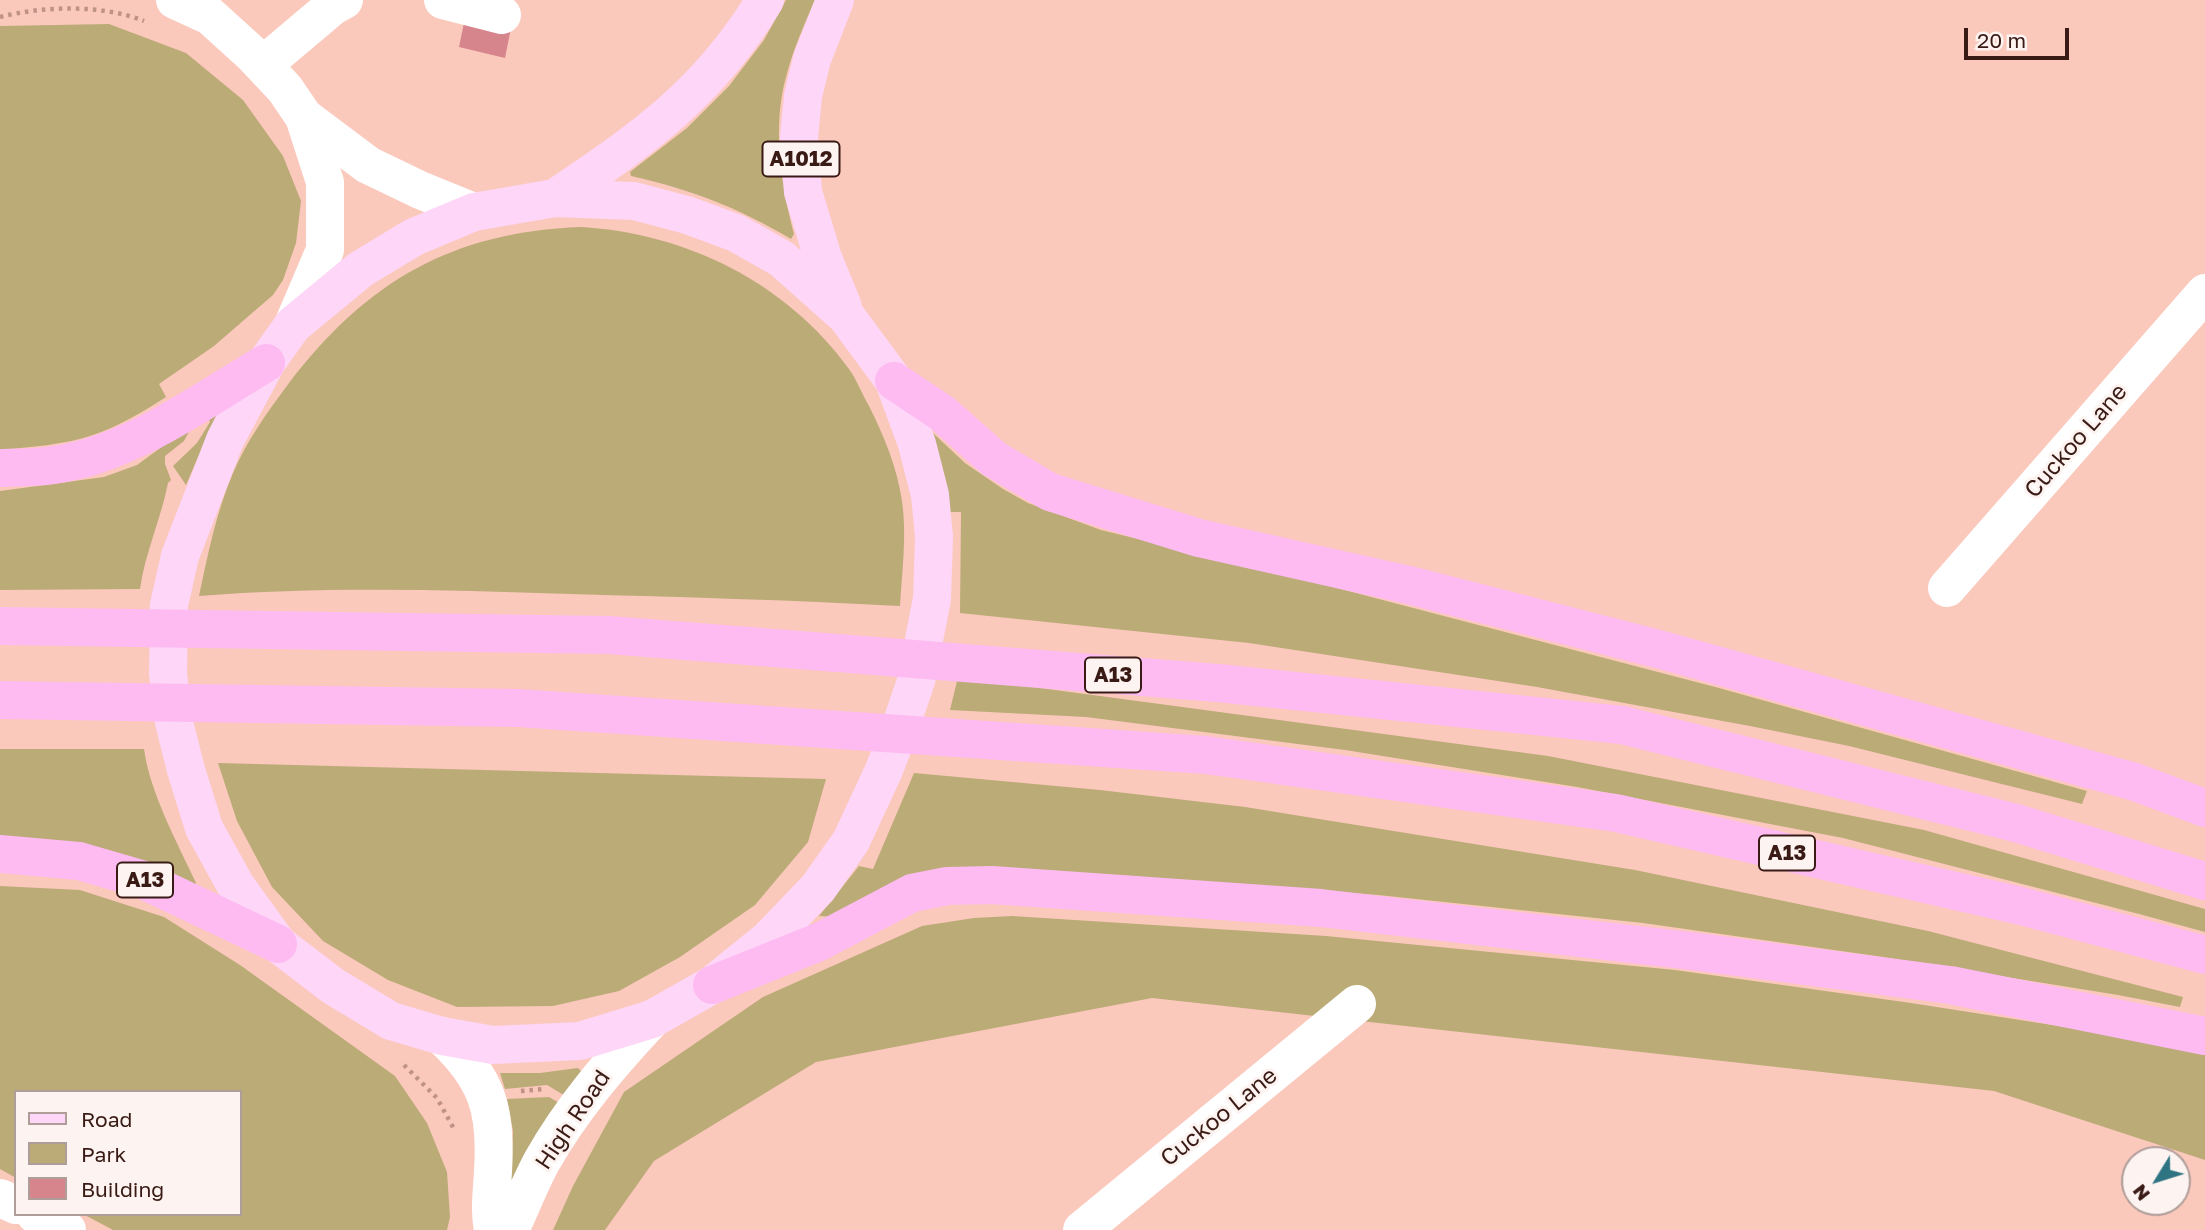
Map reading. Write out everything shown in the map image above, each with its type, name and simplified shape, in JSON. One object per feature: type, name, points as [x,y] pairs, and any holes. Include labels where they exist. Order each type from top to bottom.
[{"type":"highway","points":[[0,468],[55,465],[100,454],[150,432],[266,363]]},
{"type":"highway","points":[[894,381],[942,413],[995,459],[1050,492],[1199,538],[1409,585],[1662,650],[2135,782],[2205,808]]},
{"type":"highway","name":"A13","points":[[0,626],[609,635],[1205,682],[1622,725],[2016,823],[2205,881]]},
{"type":"highway","name":"A13","points":[[0,700],[518,708],[1206,755],[1616,813],[2021,906],[2205,955]]},
{"type":"highway","name":"A13","points":[[0,854],[79,861],[141,878],[278,944]]},
{"type":"highway","points":[[712,985],[819,942],[912,893],[947,886],[992,885],[1321,908],[1691,951],[1950,985],[2205,1036]]},
{"type":"main road","points":[[555,198],[648,134],[683,104],[724,60],[746,32],[765,0]]},
{"type":"main road","name":"A1012","points":[[835,0],[812,59],[803,96],[799,138],[803,192],[823,258],[846,316]]},
{"type":"main road","points":[[555,198],[634,201],[687,215],[736,233],[782,259],[846,316],[894,381],[917,444],[930,495],[934,537],[932,599],[916,681],[884,770],[851,841],[810,897],[769,939],[712,985],[652,1019],[580,1041],[493,1045],[442,1036],[391,1021],[333,986],[278,944],[236,886],[204,828],[173,718],[167,645],[169,604],[180,556],[225,440],[266,363],[293,325],[361,269],[414,237],[474,212],[555,198]]},
{"type":"street","points":[[263,65],[332,6],[344,0]]},
{"type":"street","points":[[443,0],[502,15]]},
{"type":"street","points":[[162,11],[210,16],[263,65],[285,89],[304,117],[325,182],[325,250],[293,325]]},
{"type":"street","points":[[304,117],[368,164],[420,190],[474,212]]},
{"type":"street","name":"Cuckoo Lane","points":[[1947,588],[2205,293]]},
{"type":"street","name":"Cuckoo Lane","points":[[1082,1230],[1357,1004]]},
{"type":"street","name":"High Road","points":[[510,1230],[540,1165],[576,1108],[619,1054],[652,1019]]},
{"type":"street","points":[[442,1036],[464,1057],[488,1098],[494,1121],[489,1213],[493,1230]]},
{"type":"street","points":[[39,1216],[67,1230]]},
{"type":"path","points":[[0,17],[63,8],[108,12],[136,18],[162,11]]},
{"type":"path","points":[[401,1062],[437,1098]]},
{"type":"green space","points":[[786,0],[815,0],[789,67],[782,96],[780,156],[785,196],[794,234],[791,239],[714,201],[631,176],[630,172],[687,128],[729,86],[764,40]]},
{"type":"green space","points":[[109,24],[186,53],[243,100],[283,156],[301,201],[296,243],[283,280],[273,295],[214,346],[159,384],[166,397],[131,418],[93,435],[35,447],[0,450],[0,26]]},
{"type":"green space","points":[[581,227],[620,231],[696,252],[765,288],[796,311],[824,338],[857,382],[885,440],[897,476],[904,527],[900,606],[431,590],[292,591],[199,596],[222,503],[244,450],[289,383],[349,316],[382,290],[416,269],[452,252],[492,239],[535,231]]},
{"type":"green space","points":[[207,415],[216,416],[186,485],[173,466],[197,443],[210,422]]},
{"type":"green space","points":[[193,424],[184,441],[165,456],[171,480],[140,589],[0,590],[0,491],[104,477],[137,465]]},
{"type":"green space","points":[[933,433],[965,463],[1003,489],[1028,503],[1101,530],[1291,576],[1719,688],[2087,791],[2082,804],[1849,746],[1537,687],[1249,643],[960,613],[961,512],[949,512]]},
{"type":"green space","points":[[958,677],[1548,756],[1924,830],[2205,909],[2205,932],[1843,838],[1577,787],[1345,750],[1086,717],[950,710]]},
{"type":"green space","points":[[0,749],[144,749],[158,800],[196,883],[194,889],[0,838]]},
{"type":"green space","points":[[218,763],[826,779],[808,842],[755,905],[680,957],[619,991],[553,1006],[457,1007],[388,980],[323,941],[272,887],[237,821]]},
{"type":"green space","points":[[914,773],[1245,807],[1635,870],[1928,931],[2183,997],[2180,1007],[1876,956],[1643,923],[1378,895],[1157,878],[834,917],[819,916],[859,866],[873,869]]},
{"type":"green space","points":[[0,886],[80,890],[164,917],[240,965],[395,1076],[427,1123],[447,1172],[450,1217],[447,1230],[113,1230],[87,1216],[242,1216],[242,1090],[14,1090],[14,1177],[0,1169]]},
{"type":"green space","points":[[1012,916],[1326,936],[1675,970],[2142,1039],[2205,1054],[2205,1160],[2191,1155],[2191,1146],[2162,1146],[1994,1091],[1152,998],[816,1062],[654,1161],[605,1230],[553,1230],[573,1186],[624,1092],[763,997],[922,926],[974,918]]},
{"type":"green space","points":[[578,1068],[583,1073],[567,1097],[547,1085],[505,1089],[500,1073],[540,1073]]},
{"type":"green space","points":[[549,1097],[561,1104],[510,1188],[513,1131],[507,1099]]},
{"type":"building","points":[[465,18],[511,28],[505,58],[459,47]]}]
